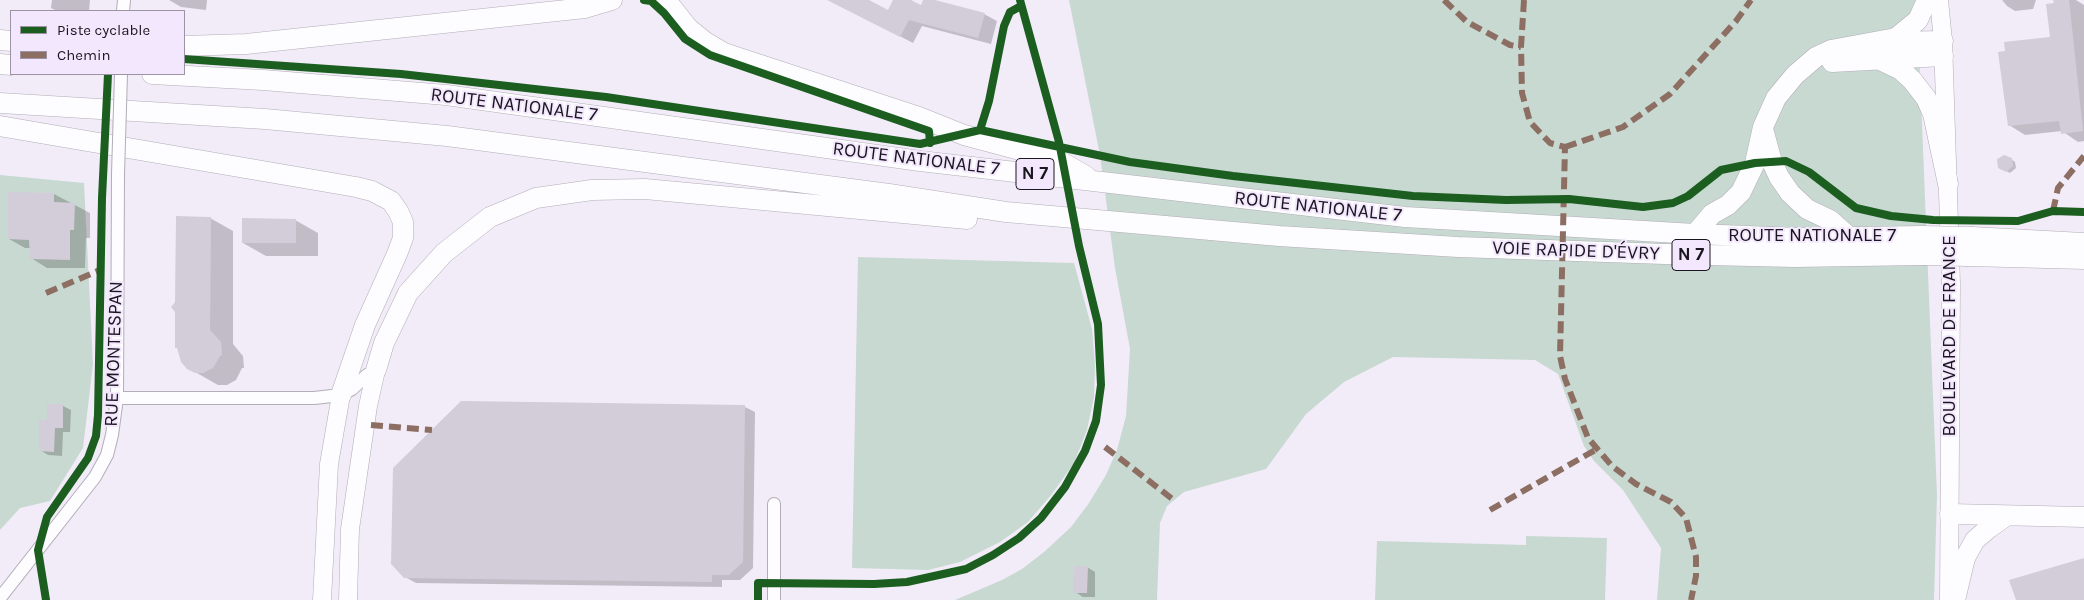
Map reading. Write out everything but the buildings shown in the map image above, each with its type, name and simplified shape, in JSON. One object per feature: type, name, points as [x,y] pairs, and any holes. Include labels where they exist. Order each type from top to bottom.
[{"type":"main road","points":[[185,46],[246,44],[585,8],[612,0]]},
{"type":"main road","points":[[1876,50],[1909,29],[1937,3]]},
{"type":"main road","name":"BOULEVARD DE FRANCE","points":[[1937,3],[1943,48],[1951,284],[1949,600]]},
{"type":"main road","points":[[673,4],[688,28],[704,41],[724,52],[919,117],[964,135],[1058,160],[1094,181]]},
{"type":"main road","points":[[1694,234],[1712,214],[1728,205],[1741,192],[1755,163],[1763,127],[1776,98],[1795,75],[1816,57],[1832,50],[1943,48]]},
{"type":"main road","points":[[1876,50],[1912,80],[1926,98],[1932,114],[1948,184]]},
{"type":"main road","name":"ROUTE NATIONALE 7","points":[[170,75],[263,80],[446,95],[920,161],[1405,217],[1694,234],[1797,238],[1849,237],[1922,246]]},
{"type":"main road","name":"ROUTE NATIONALE 7","points":[[0,103],[265,119],[447,136],[889,194],[1006,212],[1279,236],[1458,247]]},
{"type":"main road","points":[[0,126],[356,187],[372,191],[391,201],[398,211],[403,222],[403,238],[365,325],[341,395],[329,464],[322,600]]},
{"type":"main road","points":[[1763,127],[1772,162],[1790,193],[1807,209],[1830,220],[1849,237]]},
{"type":"main road","points":[[348,600],[350,529],[368,406],[384,343],[408,293],[444,253],[490,217],[536,198],[592,190],[645,189],[977,220],[1006,212]]},
{"type":"main road","name":"VOIE RAPIDE D'ÉVRY","points":[[1458,247],[1794,257],[1922,246],[1970,247],[2084,243]]},
{"type":"main road","name":"VOIE RAPIDE D'ÉVRY","points":[[1970,247],[1989,257],[2084,259]]},
{"type":"main road","points":[[1989,257],[2084,271]]},
{"type":"main road","points":[[1950,514],[2084,517]]},
{"type":"main road","points":[[1956,600],[1965,558],[1975,540],[1988,528],[2006,516]]},
{"type":"street","name":"RUE MONTESPAN","points":[[0,598],[96,477],[107,455],[112,435],[117,398],[118,174],[121,75]]},
{"type":"street","points":[[117,398],[304,398],[341,395],[352,389],[367,375],[376,370]]},
{"type":"street","points":[[774,504],[774,600]]},
{"type":"shaded area","points":[[1069,0],[1917,0],[1937,495],[1934,600],[1657,600],[1661,548],[1623,490],[1594,461],[1584,446],[1558,374],[1535,360],[1393,357],[1344,382],[1306,414],[1266,469],[1184,492],[1167,506],[1160,523],[1157,600],[955,600],[1002,580],[1022,569],[1071,527],[1089,503],[1106,475],[1117,450],[1126,416],[1130,349],[1115,268],[1100,155]]},
{"type":"shaded area","points":[[0,175],[84,183],[93,364],[83,448],[50,501],[20,508],[0,530]]},
{"type":"shaded area","points":[[858,257],[1074,263],[1092,329],[1095,365],[1094,397],[1087,430],[1074,463],[1052,494],[1028,522],[1000,542],[960,562],[928,570],[852,568]]},
{"type":"shaded area","points":[[1526,536],[1607,538],[1605,600],[1375,600],[1377,541],[1526,545]]},
{"type":"marked path","points":[[1444,0],[1467,22],[1510,45],[1521,47]]},
{"type":"marked path","points":[[1524,0],[1521,47],[1522,93],[1530,122],[1550,143],[1565,147],[1560,356],[1565,379],[1588,438],[1612,466],[1636,484],[1671,502],[1686,518],[1696,557],[1696,576],[1691,600]]},
{"type":"marked path","points":[[1565,147],[1623,127],[1670,94],[1736,21],[1751,0]]},
{"type":"marked path","points":[[2053,211],[2058,188],[2084,156]]},
{"type":"marked path","points":[[46,293],[100,270]]},
{"type":"marked path","points":[[371,425],[432,430]]},
{"type":"marked path","points":[[1105,447],[1175,501]]},
{"type":"marked path","points":[[1490,510],[1597,449]]},
{"type":"cycle path","points":[[644,0],[651,1],[664,13],[685,39],[710,55],[929,131],[930,143]]},
{"type":"cycle path","points":[[758,600],[758,583],[874,584],[907,582],[966,569],[993,555],[1019,538],[1041,518],[1065,487],[1085,451],[1096,421],[1101,385],[1098,324],[1079,246],[1059,142],[1020,0]]},
{"type":"cycle path","points":[[980,130],[989,101],[1004,26],[1010,12],[1021,6]]},
{"type":"cycle path","points":[[185,59],[401,74],[606,97],[920,144],[980,130],[1130,162],[1233,176],[1413,196],[1506,200],[1569,199],[1643,207],[1673,203],[1688,196],[1721,170],[1755,163],[1786,161],[1809,172],[1856,208],[1891,216],[1933,220],[2018,221],[2053,211],[2084,212]]},
{"type":"cycle path","points":[[46,600],[38,550],[47,517],[88,458],[96,436],[102,198],[108,75]]}]
